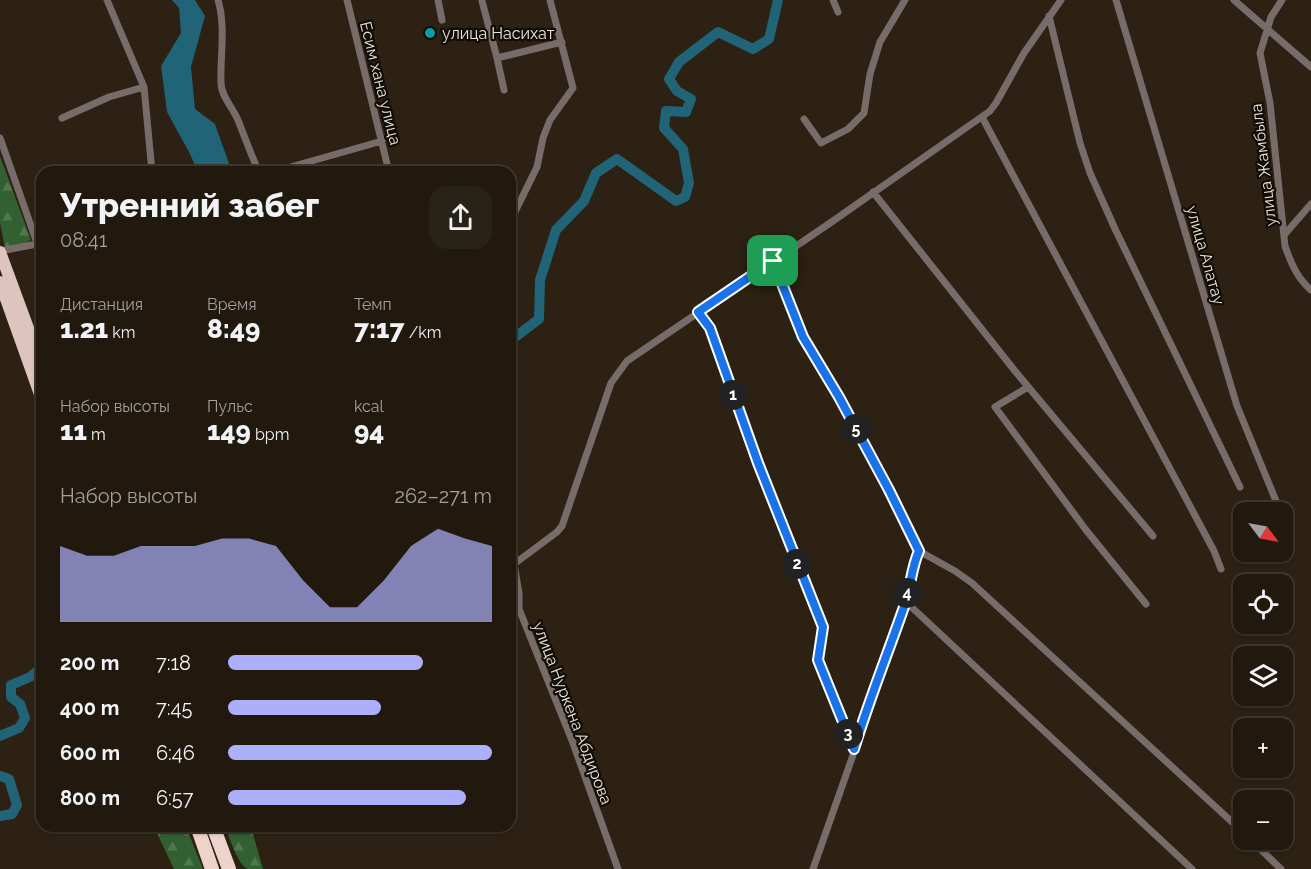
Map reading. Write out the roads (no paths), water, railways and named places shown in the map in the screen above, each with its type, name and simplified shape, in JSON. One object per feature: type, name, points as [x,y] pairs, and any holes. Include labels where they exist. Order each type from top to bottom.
[{"type":"highway","points":[[0,251],[36,350]]},
{"type":"highway","points":[[0,282],[36,383]]},
{"type":"highway","points":[[199,832],[212,869]]},
{"type":"highway","points":[[215,832],[230,869]]},
{"type":"street","points":[[107,0],[144,87],[151,166]]},
{"type":"street","points":[[218,0],[221,10],[222,35],[221,84],[238,119],[256,166]]},
{"type":"street","name":"Есим хана улица","points":[[347,0],[388,166]]},
{"type":"street","points":[[438,0],[442,20]]},
{"type":"street","points":[[516,210],[537,167],[543,138],[550,120],[573,88],[550,0]]},
{"type":"street","points":[[833,0],[838,12]]},
{"type":"street","points":[[804,119],[821,143],[848,129],[864,113],[870,74],[880,42],[905,0]]},
{"type":"street","points":[[516,562],[562,526],[616,374],[627,361],[982,117],[996,103],[1024,53],[1061,0]]},
{"type":"street","name":"улица Алатау","points":[[1116,0],[1237,406],[1277,502]]},
{"type":"street","points":[[1234,0],[1311,67]]},
{"type":"street","name":"улица Жамбыла","points":[[1282,0],[1271,17],[1260,53],[1270,103],[1285,246],[1298,276],[1311,290]]},
{"type":"street","points":[[482,1],[504,90]]},
{"type":"street","points":[[1049,16],[1080,143],[1090,173],[1239,487]]},
{"type":"street","points":[[497,58],[562,42]]},
{"type":"street","points":[[62,118],[109,97],[144,87]]},
{"type":"street","points":[[982,117],[1214,551],[1221,569]]},
{"type":"street","points":[[0,138],[36,241]]},
{"type":"street","points":[[294,166],[382,141]]},
{"type":"street","points":[[873,192],[1028,387],[1153,536]]},
{"type":"street","points":[[1285,234],[1311,204]]},
{"type":"street","points":[[0,251],[36,244]]},
{"type":"street","points":[[773,261],[803,337],[884,479],[919,551],[956,571],[972,583],[1233,823]]},
{"type":"street","points":[[698,312],[710,328],[758,463],[823,627],[818,660],[854,749]]},
{"type":"street","points":[[1028,387],[995,407],[1086,530],[1146,604]]},
{"type":"street","points":[[813,869],[872,692],[906,602],[914,561],[919,551]]},
{"type":"street","name":"улица Нуркена Абдирова","points":[[516,578],[519,609],[573,742],[618,869]]},
{"type":"street","points":[[906,602],[1192,869]]},
{"type":"street","points":[[1261,850],[1281,869]]},
{"type":"water","points":[[172,0],[195,0],[205,16],[191,67],[195,109],[215,124],[230,166],[195,166],[167,112],[161,66],[181,33],[179,8]]},
{"type":"waterway","points":[[516,336],[539,319],[540,280],[556,230],[584,201],[596,173],[617,159],[676,201],[685,197],[689,183],[683,149],[664,128],[666,111],[686,112],[691,99],[677,91],[669,79],[679,62],[718,32],[753,49],[769,39],[778,0]]},
{"type":"waterway","points":[[0,736],[19,728],[25,718],[20,704],[11,697],[11,685],[36,672]]},
{"type":"waterway","points":[[0,776],[9,779],[17,805],[12,814],[0,816]]},
{"type":"place","name":"улица Насихат","points":[[430,33]]}]
